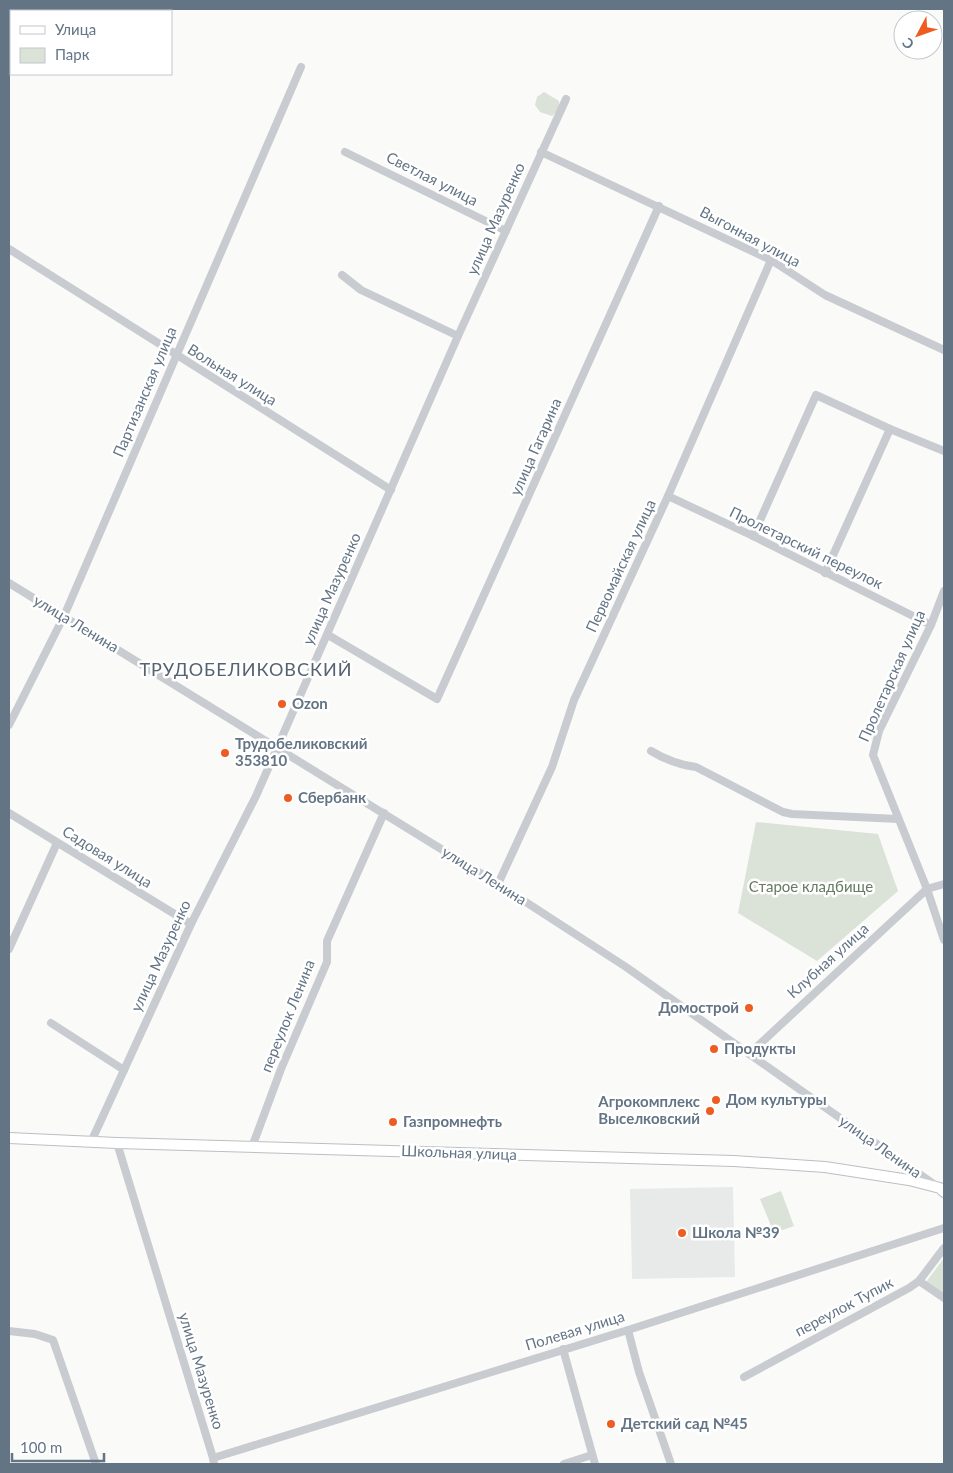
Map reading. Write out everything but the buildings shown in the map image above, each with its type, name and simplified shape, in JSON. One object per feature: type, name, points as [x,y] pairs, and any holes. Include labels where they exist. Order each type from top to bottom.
[{"type":"main road","name":"Школьная улица","points":[[9,1138],[117,1143],[734,1161],[824,1167],[909,1180],[942,1190]]},
{"type":"street","name":"Партизанская улица","points":[[9,725],[64,616],[301,67]]},
{"type":"street","name":"улица Мазуренко","points":[[91,1142],[191,924],[256,796],[458,336],[566,99]]},
{"type":"street","name":"Светлая улица","points":[[345,152],[506,232]]},
{"type":"street","name":"Выгонная улица","points":[[541,152],[771,260],[825,295],[944,350]]},
{"type":"street","name":"улица Гагарина","points":[[328,635],[437,699],[659,206]]},
{"type":"street","name":"Вольная улица","points":[[9,249],[391,490]]},
{"type":"street","name":"Первомайская улица","points":[[498,884],[552,767],[574,700],[668,496],[771,260]]},
{"type":"street","points":[[342,275],[361,290],[458,336]]},
{"type":"street","points":[[752,536],[816,395],[944,451]]},
{"type":"street","points":[[825,573],[890,429]]},
{"type":"street","name":"Пролетарский переулок","points":[[668,496],[931,625]]},
{"type":"street","name":"улица Ленина","points":[[9,583],[498,884],[626,968],[942,1190]]},
{"type":"street","name":"Пролетарская улица","points":[[944,592],[931,625],[879,732],[873,755],[927,890],[944,940]]},
{"type":"street","points":[[651,751],[670,761],[696,767],[783,812],[792,814],[898,818]]},
{"type":"street","name":"Садовая улица","points":[[9,813],[191,924]]},
{"type":"street","name":"переулок Ленина","points":[[252,1147],[281,1069],[327,962],[327,941],[384,813]]},
{"type":"street","points":[[9,949],[57,843]]},
{"type":"street","points":[[927,890],[944,884]]},
{"type":"street","name":"Клубная улица","points":[[749,1054],[927,890]]},
{"type":"street","points":[[51,1023],[124,1070]]},
{"type":"street","name":"улица Мазуренко","points":[[117,1143],[214,1461]]},
{"type":"street","points":[[909,1180],[916,1172]]},
{"type":"street","name":"Полевая улица","points":[[214,1461],[944,1228]]},
{"type":"street","name":"переулок Тупик","points":[[744,1377],[894,1297],[919,1281],[944,1248]]},
{"type":"street","points":[[919,1281],[944,1298]]},
{"type":"street","points":[[628,1330],[639,1372],[671,1464]]},
{"type":"street","points":[[9,1331],[35,1334],[53,1340],[96,1464]]},
{"type":"street","points":[[563,1349],[595,1464]]},
{"type":"street","points":[[564,1464],[592,1455]]},
{"type":"shaded area","name":"Школа №39","points":[[733,1187],[735,1277],[632,1279],[630,1189]]},
{"type":"green space","points":[[544,92],[559,101],[558,110],[552,116],[540,112],[535,105],[537,97]]},
{"type":"green space","name":"Старое кладбище","points":[[756,822],[878,834],[898,891],[817,961],[738,913]]},
{"type":"green space","points":[[781,1191],[794,1226],[774,1233],[760,1199]]},
{"type":"green space","points":[[944,1258],[944,1294],[926,1282]]},
{"type":"place","name":"Ozon","points":[[282,704]]},
{"type":"place","name":"Трудобеликовский 353810","points":[[225,753]]},
{"type":"place","name":"Сбербанк","points":[[288,798]]},
{"type":"place","name":"Домострой","points":[[749,1008]]},
{"type":"place","name":"Продукты","points":[[714,1049]]},
{"type":"place","name":"Дом культуры","points":[[716,1100]]},
{"type":"place","name":"Агрокомплекс Выселковский","points":[[710,1111]]},
{"type":"place","name":"Газпромнефть","points":[[393,1122]]},
{"type":"place","name":"Школа №39","points":[[682,1233]]},
{"type":"place","name":"Детский сад №45","points":[[611,1424]]},
{"type":"district","name":"ТРУДОБЕЛИКОВСКИЙ","points":[[246,670]]}]
